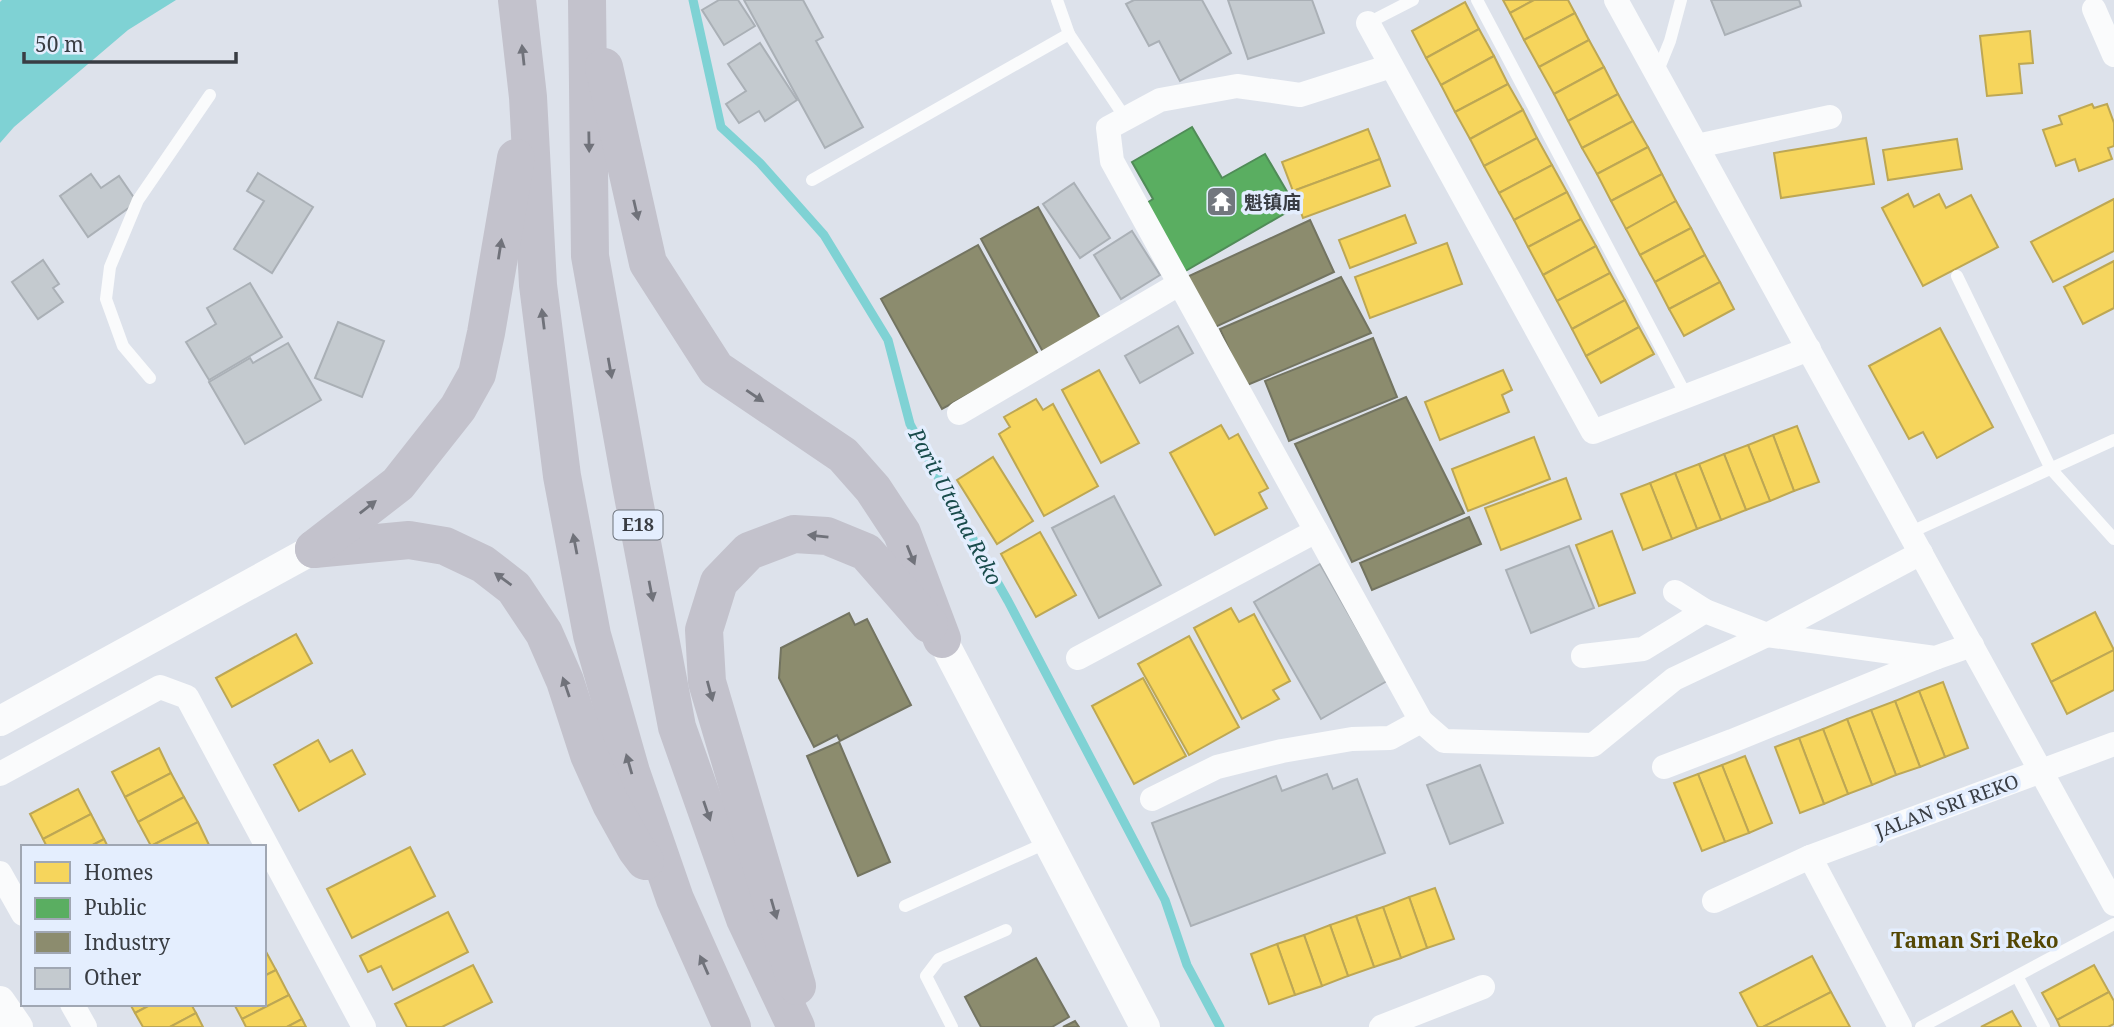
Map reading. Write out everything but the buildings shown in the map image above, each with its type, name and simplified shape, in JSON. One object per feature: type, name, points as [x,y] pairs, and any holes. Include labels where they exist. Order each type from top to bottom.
[{"type":"highway","points":[[589,0],[648,263],[716,369],[843,456],[873,489],[902,533],[942,639]]},
{"type":"highway","name":"E18","points":[[589,0],[590,256],[677,727],[745,919],[796,1027]]},
{"type":"highway","points":[[518,6],[528,97],[538,285],[562,476],[592,635],[631,772],[675,899],[732,1027]]},
{"type":"highway","points":[[314,550],[398,484],[458,408],[477,374],[528,97]]},
{"type":"highway","points":[[809,1027],[707,682],[704,630],[719,582],[749,551],[794,534],[827,536],[866,552],[942,639]]},
{"type":"highway","points":[[314,550],[409,540],[445,546],[483,564],[514,588],[544,633],[565,681],[589,755],[611,804],[636,849],[675,899]]},
{"type":"street","points":[[1616,0],[2041,772],[2114,744]]},
{"type":"street","points":[[2094,9],[2114,55]]},
{"type":"street","points":[[1368,23],[1593,432],[1809,349]]},
{"type":"street","points":[[1391,66],[1300,95],[1237,86],[1160,100],[1108,128],[1112,161],[1420,721],[1444,741],[1593,745],[1674,679],[1767,635],[1915,543]]},
{"type":"street","points":[[1697,146],[1830,117]]},
{"type":"street","points":[[959,413],[1180,284]]},
{"type":"street","points":[[1078,659],[1316,531]]},
{"type":"street","points":[[0,721],[314,550]]},
{"type":"street","points":[[1675,592],[1705,611],[1767,635],[1935,658]]},
{"type":"street","points":[[1583,656],[1643,649],[1705,611]]},
{"type":"street","points":[[942,639],[1145,1027]]},
{"type":"street","points":[[1664,767],[1972,645]]},
{"type":"street","points":[[0,774],[160,687],[187,697],[364,1027]]},
{"type":"street","points":[[1152,799],[1217,767],[1352,738],[1390,738],[1420,721]]},
{"type":"street","name":"JALAN SRI REKO","points":[[1714,901],[1810,857],[2041,772],[2114,904]]},
{"type":"street","points":[[1810,857],[1900,1027]]},
{"type":"street","points":[[0,873],[21,910]]},
{"type":"street","points":[[1381,1027],[1483,987]]},
{"type":"street","points":[[0,1001],[18,1027]]},
{"type":"street","points":[[73,1006],[85,1027]]},
{"type":"lane","points":[[1056,0],[1069,34],[1126,118]]},
{"type":"lane","points":[[1368,23],[1413,0]]},
{"type":"lane","points":[[1477,0],[1687,397]]},
{"type":"lane","points":[[1657,73],[1670,41],[1681,0]]},
{"type":"lane","points":[[812,180],[1069,34]]},
{"type":"lane","points":[[150,378],[123,346],[106,299],[110,267],[138,200],[210,95]]},
{"type":"lane","points":[[1957,276],[2051,469],[2114,539]]},
{"type":"lane","points":[[1915,543],[2051,469],[2114,440]]},
{"type":"lane","points":[[905,906],[1048,842]]},
{"type":"lane","points":[[1921,1027],[2114,924]]},
{"type":"lane","points":[[952,1027],[926,976],[939,959],[1006,930]]},
{"type":"lane","points":[[2017,976],[2044,1027]]},
{"type":"water","points":[[2,0],[176,0],[128,30],[14,127],[0,143]]},
{"type":"waterway","name":"Parit Utama Reko","points":[[693,0],[721,127],[760,163],[824,235],[888,340],[910,424],[1008,601],[1165,900],[1187,965],[1220,1027]]},
{"type":"place","name":"魁镇庙","points":[[1221,202]]},
{"type":"district","name":"Taman Sri Reko","points":[[1975,941]]}]
